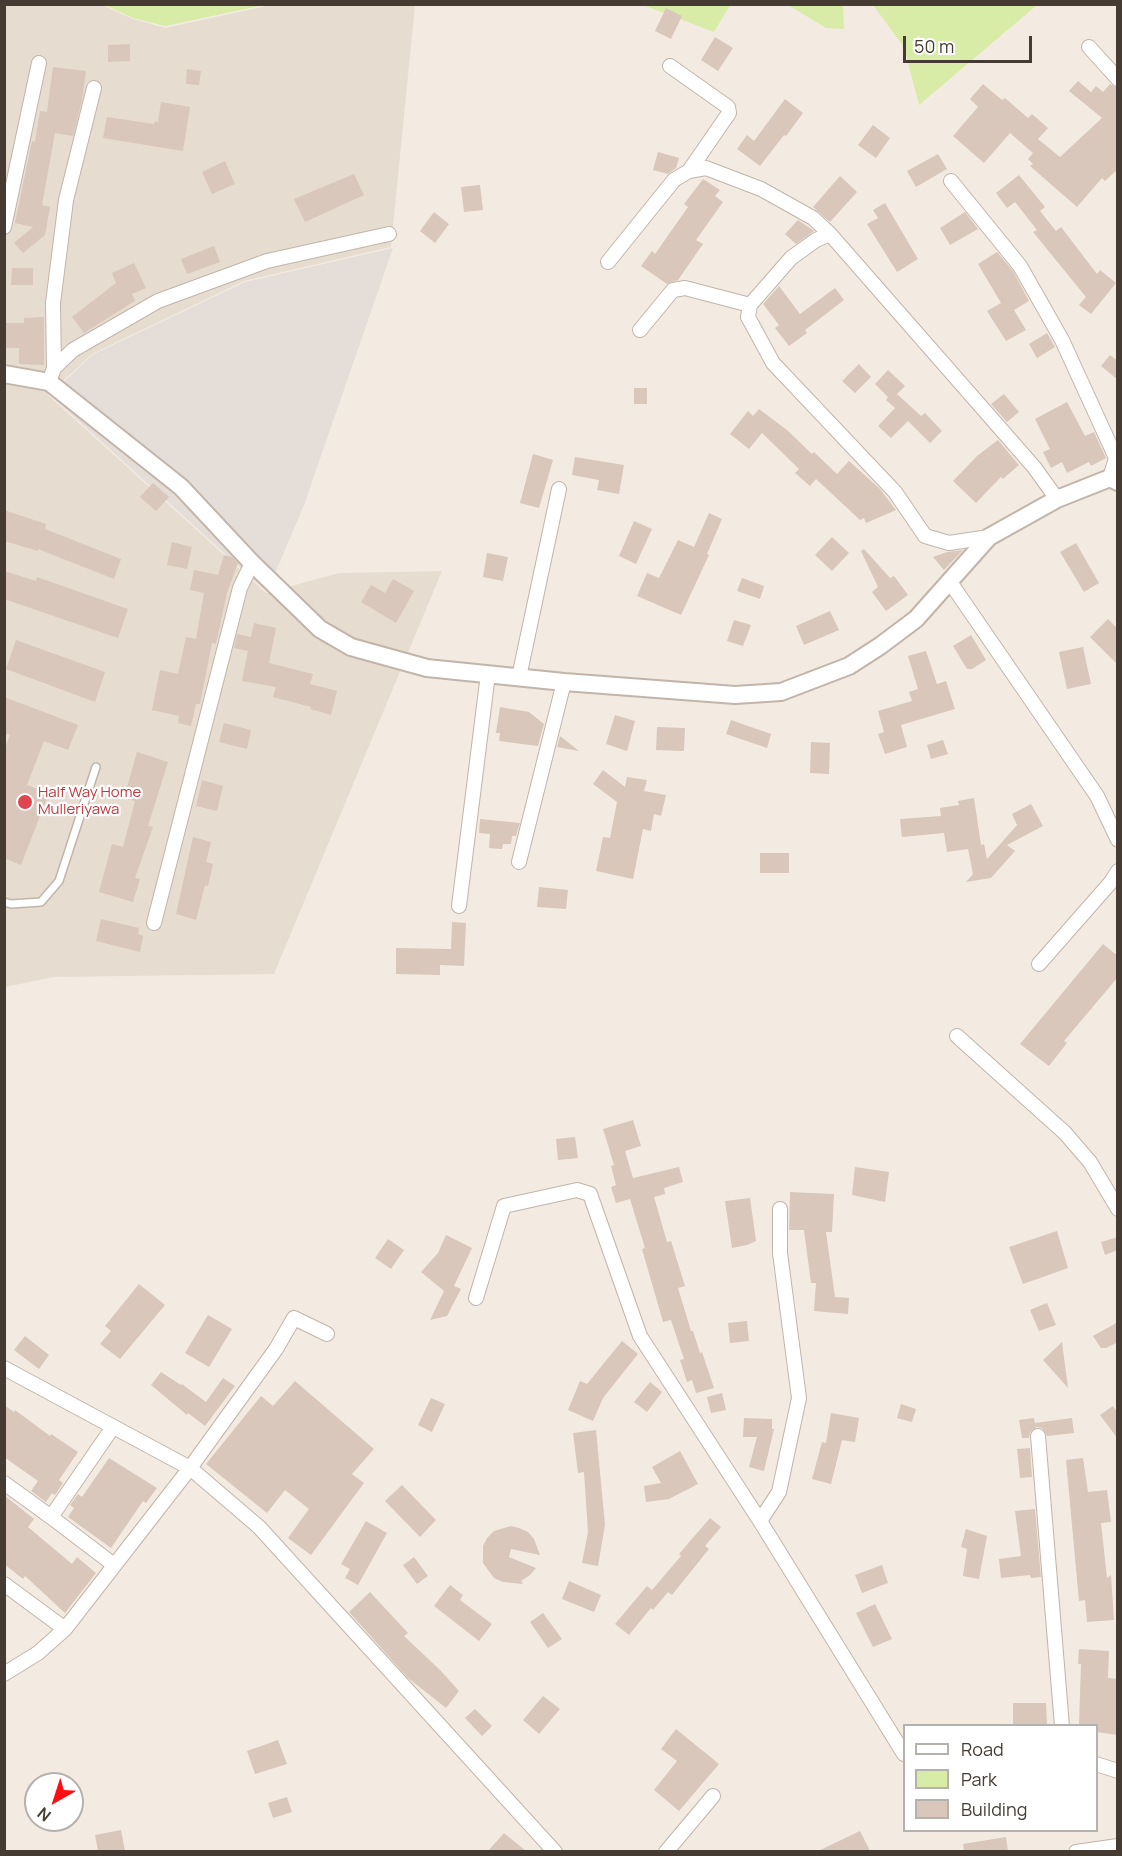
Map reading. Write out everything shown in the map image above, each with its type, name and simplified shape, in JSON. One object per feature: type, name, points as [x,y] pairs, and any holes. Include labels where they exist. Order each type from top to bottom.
[{"type":"street","points":[[1089,47],[1118,79]]},
{"type":"street","points":[[4,227],[39,63]]},
{"type":"street","points":[[670,66],[728,107],[729,113],[689,171]]},
{"type":"street","points":[[52,375],[53,303],[66,200],[94,88]]},
{"type":"street","points":[[608,262],[674,180],[689,171],[706,168],[761,189],[813,218],[830,234],[1034,467],[1057,499]]},
{"type":"street","points":[[4,374],[52,375],[180,487],[252,563],[320,629],[351,647],[427,668],[564,682],[735,695],[781,692],[849,666],[915,619],[989,537],[1057,499],[1114,480],[1117,457],[1062,340],[1020,266],[951,181]]},
{"type":"street","points":[[52,375],[73,351],[158,301],[267,261],[389,234]]},
{"type":"street","points":[[830,234],[816,240],[791,258],[750,305],[748,316],[773,363],[895,492],[925,536],[949,543],[989,537]]},
{"type":"street","points":[[640,330],[673,290],[685,288],[750,305]]},
{"type":"street","points":[[519,677],[559,489]]},
{"type":"street","points":[[154,923],[240,588],[252,563]]},
{"type":"street","points":[[950,582],[1097,796],[1118,840]]},
{"type":"street","points":[[459,906],[488,674]]},
{"type":"street","points":[[519,862],[564,682]]},
{"type":"street","points":[[1039,964],[1118,871]]},
{"type":"street","points":[[957,1036],[1065,1133],[1090,1162],[1118,1209]]},
{"type":"street","points":[[477,1298],[504,1206],[577,1190],[590,1194],[640,1336],[760,1521],[903,1752]]},
{"type":"street","points":[[760,1521],[779,1492],[799,1398],[780,1253],[780,1209]]},
{"type":"street","points":[[4,1674],[38,1653],[65,1629],[190,1468],[276,1349],[294,1318],[327,1334]]},
{"type":"street","points":[[4,1368],[190,1468],[259,1527],[555,1851]]},
{"type":"street","points":[[51,1517],[113,1427]]},
{"type":"street","points":[[1038,1436],[1062,1724]]},
{"type":"street","points":[[4,1483],[114,1565]]},
{"type":"street","points":[[4,1584],[65,1629]]},
{"type":"street","points":[[1098,1765],[1118,1771]]},
{"type":"street","points":[[666,1851],[713,1796]]},
{"type":"street","points":[[1076,1851],[1118,1846]]},
{"type":"lane","points":[[4,902],[11,904],[41,902],[59,881],[96,767]]},
{"type":"shaded area","points":[[5,5],[102,5],[133,19],[165,28],[271,5],[415,5],[391,247],[244,281],[92,354],[48,395],[266,593],[339,573],[442,571],[274,974],[54,977],[5,987]]},
{"type":"shaded area","points":[[393,248],[304,505],[267,592],[50,395],[92,355],[245,282]]},
{"type":"green space","points":[[105,5],[264,5],[165,26],[133,18]]},
{"type":"green space","points":[[643,5],[730,5],[714,32]]},
{"type":"green space","points":[[788,5],[843,5],[844,29],[826,28]]},
{"type":"green space","points":[[873,5],[1037,5],[919,105],[904,47]]},
{"type":"building","points":[[666,8],[682,16],[671,39],[655,31]]},
{"type":"building","points":[[715,37],[733,48],[718,71],[701,60]]},
{"type":"building","points":[[130,44],[130,61],[108,62],[108,45]]},
{"type":"building","points":[[53,67],[86,71],[82,100],[73,136],[55,133],[42,205],[50,207],[45,235],[23,253],[14,243],[33,227],[15,223],[32,141],[35,142],[40,111],[47,112]]},
{"type":"building","points":[[187,69],[201,71],[199,85],[186,84]]},
{"type":"building","points":[[1078,81],[1091,92],[1096,86],[1103,92],[1110,84],[1118,88],[1118,169],[1105,181],[1102,178],[1077,207],[1030,166],[1033,164],[1028,159],[1033,153],[1010,133],[984,163],[953,136],[978,107],[970,99],[983,84],[1002,100],[1005,98],[1028,118],[1032,114],[1048,128],[1038,139],[1060,157],[1102,118],[1069,91]]},
{"type":"building","points":[[785,99],[803,113],[760,166],[737,149],[747,135],[754,141]]},
{"type":"building","points":[[161,102],[190,107],[183,151],[103,138],[107,117],[154,124],[155,121],[158,122]]},
{"type":"building","points":[[873,125],[890,138],[876,158],[858,145]]},
{"type":"building","points":[[658,152],[679,158],[676,168],[668,174],[653,170]]},
{"type":"building","points":[[938,154],[947,169],[916,187],[907,171]]},
{"type":"building","points":[[225,161],[235,184],[212,194],[202,172]]},
{"type":"building","points":[[354,174],[364,195],[305,222],[294,199]]},
{"type":"building","points":[[1019,175],[1045,207],[1040,211],[1056,231],[1061,227],[1097,274],[1100,270],[1116,283],[1091,314],[1079,305],[1086,297],[1033,232],[1037,230],[1015,202],[1007,208],[996,193]]},
{"type":"building","points":[[840,176],[857,192],[830,222],[813,207]]},
{"type":"building","points":[[703,179],[720,190],[715,196],[723,202],[696,240],[703,244],[678,280],[667,284],[641,266],[652,251],[655,254],[688,207],[684,204]]},
{"type":"building","points":[[480,185],[483,210],[464,212],[461,187]]},
{"type":"building","points":[[885,203],[918,259],[897,272],[867,224],[878,218],[873,210]]},
{"type":"building","points":[[434,212],[449,224],[435,243],[420,231]]},
{"type":"building","points":[[965,212],[978,229],[950,245],[940,228]]},
{"type":"building","points":[[798,220],[814,231],[796,244],[785,234]]},
{"type":"building","points":[[214,246],[220,262],[187,274],[181,259]]},
{"type":"building","points":[[997,252],[1013,271],[1029,301],[1014,310],[1026,330],[1006,341],[987,311],[1001,303],[978,264]]},
{"type":"building","points":[[134,263],[146,288],[132,294],[135,301],[84,333],[72,317],[116,283],[112,273]]},
{"type":"building","points":[[12,268],[33,268],[33,285],[11,285]]},
{"type":"building","points":[[779,286],[800,314],[835,288],[844,300],[805,330],[807,333],[789,346],[775,328],[779,325],[763,304]]},
{"type":"building","points":[[44,317],[44,365],[19,364],[19,348],[4,348],[4,323],[24,323],[24,318]]},
{"type":"building","points":[[1047,333],[1055,347],[1037,358],[1029,344]]},
{"type":"building","points":[[1110,355],[1118,361],[1118,380],[1101,366]]},
{"type":"building","points":[[859,364],[871,377],[855,393],[842,381]]},
{"type":"building","points":[[888,370],[905,386],[897,394],[921,416],[925,413],[942,431],[930,443],[908,421],[891,438],[878,426],[895,408],[875,384]]},
{"type":"building","points":[[634,388],[647,388],[647,404],[634,404]]},
{"type":"building","points":[[1004,394],[1019,412],[1007,422],[991,404]]},
{"type":"building","points":[[1067,402],[1085,436],[1094,432],[1106,458],[1091,466],[1089,462],[1067,473],[1062,462],[1051,468],[1043,452],[1050,449],[1035,419]]},
{"type":"building","points":[[759,409],[787,430],[812,454],[814,452],[837,474],[849,461],[880,489],[896,510],[866,523],[864,518],[860,520],[816,479],[810,486],[795,473],[799,469],[762,433],[749,449],[730,434],[748,411],[753,416]]},
{"type":"building","points":[[998,440],[1019,465],[1003,479],[1001,477],[976,503],[953,481],[977,456]]},
{"type":"building","points":[[533,454],[553,460],[539,508],[520,503]]},
{"type":"building","points":[[575,457],[624,465],[619,494],[597,490],[599,480],[572,475]]},
{"type":"building","points":[[153,483],[169,497],[156,511],[140,497]]},
{"type":"building","points":[[4,510],[46,524],[45,529],[121,559],[114,579],[38,549],[38,551],[4,541]]},
{"type":"building","points":[[709,513],[722,519],[707,554],[709,555],[681,615],[637,596],[647,573],[659,578],[678,540],[694,547]]},
{"type":"building","points":[[634,521],[652,529],[636,564],[619,556]]},
{"type":"building","points":[[832,537],[849,553],[832,571],[815,555]]},
{"type":"building","points":[[172,542],[192,547],[187,569],[167,565]]},
{"type":"building","points":[[1076,543],[1099,583],[1084,592],[1060,552]]},
{"type":"building","points":[[864,549],[890,578],[894,576],[908,595],[886,611],[872,592],[878,587],[861,551]]},
{"type":"building","points":[[963,550],[944,570],[933,557],[947,552]]},
{"type":"building","points":[[487,553],[508,557],[503,581],[483,577]]},
{"type":"building","points":[[224,555],[232,557],[238,563],[227,593],[216,644],[212,643],[200,704],[196,704],[191,726],[178,723],[179,716],[152,710],[160,670],[178,674],[186,637],[196,639],[204,593],[190,590],[194,570],[218,575]]},
{"type":"building","points":[[4,571],[36,581],[37,577],[128,609],[118,638],[4,599]]},
{"type":"building","points":[[742,578],[764,586],[760,599],[737,591]]},
{"type":"building","points":[[393,579],[414,591],[396,623],[361,602],[371,585],[385,593]]},
{"type":"building","points":[[830,611],[839,630],[804,645],[796,626]]},
{"type":"building","points":[[1108,619],[1118,629],[1118,665],[1090,637]]},
{"type":"building","points":[[734,620],[751,625],[743,646],[727,641]]},
{"type":"building","points":[[254,623],[276,628],[269,663],[313,674],[310,684],[337,691],[331,715],[273,697],[276,687],[242,681],[248,651],[234,648],[237,634],[251,637]]},
{"type":"building","points":[[971,635],[986,660],[972,669],[967,669],[953,646]]},
{"type":"building","points":[[16,640],[105,672],[95,702],[6,669]]},
{"type":"building","points":[[1083,647],[1091,684],[1067,689],[1059,652]]},
{"type":"building","points":[[926,651],[937,684],[946,681],[955,709],[901,725],[907,747],[885,754],[878,734],[884,732],[878,711],[912,701],[909,692],[918,689],[908,656]]},
{"type":"building","points":[[4,697],[78,725],[68,750],[44,741],[27,785],[49,793],[21,865],[4,858],[4,751],[10,735],[4,733]]},
{"type":"building","points":[[500,707],[529,712],[544,724],[538,746],[499,741],[500,733],[496,733]]},
{"type":"building","points":[[615,715],[635,721],[627,751],[606,744]]},
{"type":"building","points":[[731,720],[771,734],[767,748],[726,734]]},
{"type":"building","points":[[224,723],[251,730],[247,749],[219,742]]},
{"type":"building","points":[[657,727],[685,728],[684,751],[656,750]]},
{"type":"building","points":[[560,736],[579,751],[557,747]]},
{"type":"building","points":[[943,740],[948,754],[931,759],[927,745]]},
{"type":"building","points":[[811,742],[830,743],[829,774],[810,773]]},
{"type":"building","points":[[137,752],[168,762],[148,826],[153,827],[135,878],[140,879],[133,902],[99,892],[112,844],[123,847],[135,801],[124,798]]},
{"type":"building","points":[[603,770],[625,787],[627,777],[647,780],[644,791],[666,795],[661,816],[654,814],[651,831],[643,829],[633,879],[596,871],[603,837],[610,838],[617,802],[593,784]]},
{"type":"building","points":[[202,780],[223,786],[217,811],[196,806]]},
{"type":"building","points":[[974,798],[981,845],[984,844],[987,859],[1017,825],[1012,814],[1031,804],[1043,826],[1007,845],[1015,851],[991,878],[966,882],[973,874],[968,849],[947,852],[944,833],[902,837],[900,819],[941,816],[940,808],[959,805],[958,801]]},
{"type":"building","points":[[480,819],[520,823],[516,836],[512,836],[511,844],[503,844],[502,849],[489,848],[490,834],[479,833]]},
{"type":"building","points":[[193,837],[211,842],[206,862],[213,864],[196,920],[176,914]]},
{"type":"building","points":[[760,853],[789,853],[789,873],[760,873]]},
{"type":"building","points":[[539,887],[568,890],[566,909],[537,907]]},
{"type":"building","points":[[101,919],[139,928],[138,934],[143,936],[140,952],[96,941]]},
{"type":"building","points":[[452,922],[466,923],[464,966],[440,965],[440,975],[396,974],[396,948],[451,949]]},
{"type":"building","points":[[1103,944],[1118,956],[1118,977],[1064,1041],[1067,1043],[1049,1066],[1020,1044]]},
{"type":"building","points":[[633,1120],[641,1146],[625,1151],[633,1178],[679,1167],[683,1182],[664,1188],[665,1194],[654,1197],[667,1242],[671,1241],[685,1286],[678,1288],[691,1331],[693,1331],[700,1353],[702,1352],[714,1388],[696,1393],[692,1380],[687,1382],[680,1360],[684,1359],[671,1320],[663,1322],[630,1199],[616,1203],[611,1187],[616,1185],[611,1166],[614,1165],[603,1129]]},
{"type":"building","points":[[575,1137],[578,1158],[558,1160],[556,1139]]},
{"type":"building","points":[[855,1167],[889,1172],[885,1202],[852,1195]]},
{"type":"building","points":[[790,1192],[834,1194],[832,1232],[826,1232],[835,1297],[849,1298],[848,1314],[814,1311],[816,1283],[811,1283],[804,1230],[789,1230]]},
{"type":"building","points":[[750,1198],[756,1241],[732,1248],[725,1201]]},
{"type":"building","points":[[1057,1231],[1068,1268],[1023,1284],[1009,1247]]},
{"type":"building","points":[[446,1235],[472,1248],[454,1286],[461,1289],[447,1316],[430,1320],[444,1291],[421,1272],[438,1253]]},
{"type":"building","points":[[1118,1237],[1118,1250],[1105,1255],[1101,1242]]},
{"type":"building","points":[[388,1239],[404,1250],[391,1269],[375,1258]]},
{"type":"building","points":[[139,1284],[165,1305],[120,1359],[100,1344],[111,1331],[105,1326]]},
{"type":"building","points":[[1047,1303],[1056,1325],[1039,1331],[1030,1310]]},
{"type":"building","points":[[208,1315],[232,1329],[209,1367],[185,1353]]},
{"type":"building","points":[[747,1321],[749,1341],[730,1343],[728,1323]]},
{"type":"building","points":[[1118,1322],[1118,1342],[1101,1348],[1093,1336]]},
{"type":"building","points":[[25,1336],[49,1355],[39,1369],[14,1350]]},
{"type":"building","points":[[622,1341],[638,1354],[603,1398],[593,1421],[568,1410],[580,1381],[587,1384]]},
{"type":"building","points":[[1062,1342],[1068,1388],[1043,1360]]},
{"type":"building","points":[[161,1372],[206,1402],[223,1378],[235,1386],[205,1426],[188,1413],[187,1415],[151,1385]]},
{"type":"building","points":[[295,1381],[374,1449],[352,1474],[364,1483],[311,1555],[288,1538],[309,1509],[285,1490],[267,1513],[206,1464],[261,1396],[273,1406]]},
{"type":"building","points":[[650,1382],[662,1392],[647,1412],[634,1402]]},
{"type":"building","points":[[722,1393],[726,1410],[711,1413],[707,1397]]},
{"type":"building","points":[[431,1398],[445,1404],[432,1432],[418,1425]]},
{"type":"building","points":[[901,1404],[916,1409],[912,1422],[897,1418]]},
{"type":"building","points":[[4,1405],[78,1452],[59,1480],[63,1483],[55,1495],[52,1493],[46,1502],[31,1491],[38,1481],[4,1457]]},
{"type":"building","points":[[1113,1406],[1118,1413],[1118,1439],[1100,1415]]},
{"type":"building","points":[[831,1413],[859,1418],[855,1442],[842,1440],[831,1484],[812,1479],[822,1442],[826,1443]]},
{"type":"building","points":[[744,1418],[772,1419],[772,1429],[774,1429],[764,1471],[749,1467],[757,1437],[743,1437]]},
{"type":"building","points":[[1034,1418],[1035,1423],[1072,1418],[1074,1433],[1047,1436],[1042,1428],[1037,1427],[1030,1432],[1029,1438],[1022,1438],[1019,1420]]},
{"type":"building","points":[[596,1430],[605,1525],[598,1566],[582,1563],[588,1532],[584,1472],[578,1473],[573,1433]]},
{"type":"building","points":[[1030,1448],[1032,1477],[1020,1478],[1017,1449]]},
{"type":"building","points":[[680,1451],[698,1484],[669,1499],[646,1502],[644,1486],[661,1483],[652,1467]]},
{"type":"building","points":[[109,1458],[157,1488],[146,1503],[143,1501],[111,1548],[68,1517],[74,1508],[70,1505],[78,1494],[82,1497]]},
{"type":"building","points":[[1083,1458],[1088,1492],[1107,1490],[1111,1522],[1101,1523],[1107,1578],[1111,1575],[1114,1620],[1087,1622],[1085,1600],[1079,1601],[1066,1460]]},
{"type":"building","points":[[402,1485],[436,1520],[420,1537],[385,1501]]},
{"type":"building","points":[[4,1495],[34,1519],[28,1527],[72,1564],[77,1557],[96,1573],[65,1613],[25,1576],[23,1579],[4,1564]]},
{"type":"building","points":[[1035,1509],[1041,1577],[1031,1578],[1030,1575],[1001,1578],[999,1559],[1021,1556],[1015,1511]]},
{"type":"building","points":[[710,1518],[721,1527],[705,1546],[709,1549],[672,1595],[668,1592],[653,1610],[651,1608],[629,1635],[615,1624],[647,1586],[652,1590]]},
{"type":"building","points":[[366,1521],[387,1533],[358,1585],[345,1578],[350,1569],[341,1564]]},
{"type":"building","points":[[511,1526],[528,1532],[534,1539],[540,1555],[511,1549],[509,1557],[536,1568],[521,1581],[523,1584],[503,1582],[494,1578],[483,1563],[483,1546],[487,1538],[494,1531]]},
{"type":"building","points":[[966,1529],[987,1536],[979,1579],[963,1576],[967,1549],[961,1547]]},
{"type":"building","points":[[414,1557],[428,1576],[417,1584],[403,1565]]},
{"type":"building","points":[[882,1565],[888,1583],[862,1593],[855,1575]]},
{"type":"building","points":[[569,1581],[601,1595],[594,1612],[562,1599]]},
{"type":"building","points":[[450,1585],[463,1595],[460,1600],[492,1624],[479,1641],[434,1606]]},
{"type":"building","points":[[370,1592],[408,1633],[404,1636],[459,1691],[446,1708],[408,1678],[349,1612]]},
{"type":"building","points":[[875,1604],[892,1639],[873,1647],[856,1613]]},
{"type":"building","points":[[543,1613],[562,1639],[548,1648],[530,1622]]},
{"type":"building","points":[[1079,1649],[1109,1651],[1108,1678],[1118,1679],[1118,1735],[1098,1732],[1098,1724],[1079,1724],[1081,1664],[1078,1664]]},
{"type":"building","points":[[543,1696],[560,1709],[539,1734],[523,1720]]},
{"type":"building","points":[[1013,1703],[1046,1703],[1047,1724],[1013,1724]]},
{"type":"building","points":[[475,1709],[492,1726],[482,1736],[465,1718]]},
{"type":"building","points":[[676,1729],[719,1764],[679,1811],[654,1790],[677,1761],[661,1749]]},
{"type":"building","points":[[278,1740],[287,1764],[255,1774],[247,1751]]},
{"type":"building","points":[[287,1797],[292,1812],[273,1818],[268,1803]]},
{"type":"building","points":[[121,1830],[125,1851],[98,1851],[95,1835]]},
{"type":"building","points":[[860,1831],[870,1851],[818,1851]]},
{"type":"building","points":[[504,1833],[526,1851],[488,1851]]},
{"type":"building","points":[[1006,1837],[1008,1851],[964,1851],[963,1844]]},
{"type":"place","name":"Half Way Home Mulleriyawa","points":[[25,802]]}]
